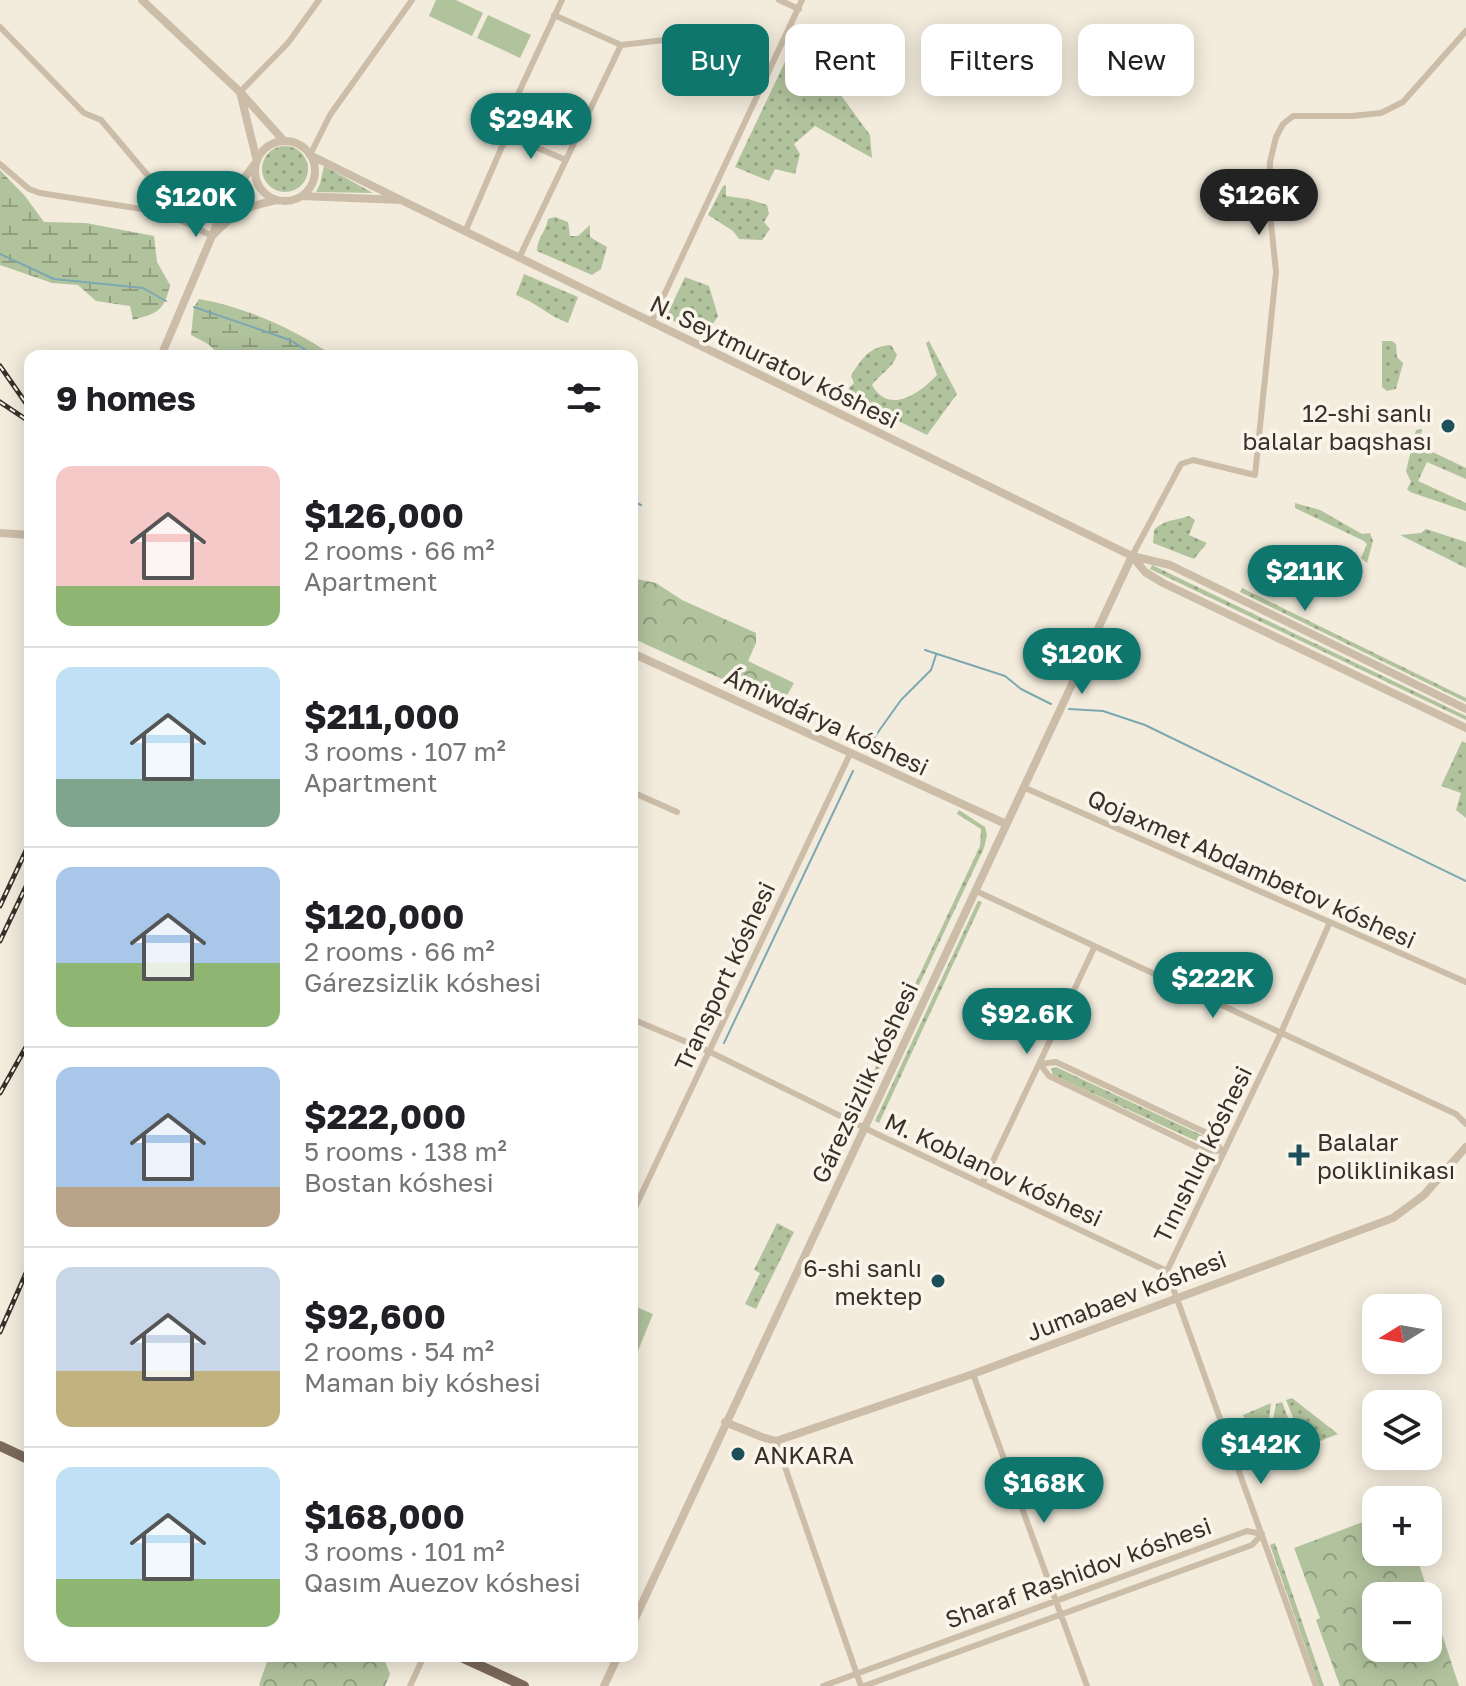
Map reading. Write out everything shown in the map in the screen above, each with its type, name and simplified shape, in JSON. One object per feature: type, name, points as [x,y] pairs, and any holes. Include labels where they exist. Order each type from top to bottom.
[{"type":"main road","points":[[0,1446],[24,1457]]},
{"type":"main road","points":[[472,1662],[524,1686]]},
{"type":"street","points":[[142,0],[240,92],[284,141],[299,145],[310,155],[314,163],[313,182],[302,196]]},
{"type":"street","points":[[240,92],[288,43],[319,0]]},
{"type":"street","points":[[310,155],[330,115],[412,0]]},
{"type":"street","points":[[465,232],[507,135],[512,107],[562,0]]},
{"type":"street","points":[[779,0],[799,9]]},
{"type":"street","points":[[651,323],[802,0]]},
{"type":"street","points":[[554,15],[621,45],[662,40]]},
{"type":"street","points":[[0,27],[84,113],[101,120],[155,184],[167,213]]},
{"type":"street","points":[[1132,556],[1181,464],[1193,460],[1255,475],[1276,272],[1269,203],[1270,162],[1276,137],[1283,124],[1293,116],[1381,113],[1403,102],[1466,31]]},
{"type":"street","points":[[519,258],[621,45]]},
{"type":"street","points":[[240,92],[257,161],[257,180],[261,189],[277,200]]},
{"type":"street","points":[[507,135],[566,160]]},
{"type":"street","points":[[164,350],[236,186],[267,147],[284,141]]},
{"type":"street","name":"N. Seytmuratov kóshesi","points":[[310,155],[1132,556]]},
{"type":"street","points":[[0,164],[13,177],[40,193],[167,213],[212,236]]},
{"type":"street","points":[[212,236],[233,215],[257,204],[277,200],[302,196],[401,200]]},
{"type":"street","points":[[0,533],[24,535]]},
{"type":"street","points":[[1132,556],[1170,565],[1466,709]]},
{"type":"street","points":[[1132,556],[1145,572],[1163,583],[1466,728]]},
{"type":"street","name":"Gárezsizlik kóshesi","points":[[638,1612],[1132,556]]},
{"type":"street","name":"Ámiwdárya kóshesi","points":[[638,656],[1006,824]]},
{"type":"street","name":"Transport kóshesi","points":[[638,1201],[850,754]]},
{"type":"street","name":"Qojaxmet Abdambetov kóshesi","points":[[1023,787],[1466,982]]},
{"type":"street","points":[[638,795],[677,812]]},
{"type":"street","points":[[976,891],[1280,1035],[1456,1114],[1466,1124]]},
{"type":"street","name":"Tınıshlıq kóshesi","points":[[1167,1271],[1280,1035],[1330,922]]},
{"type":"street","points":[[982,1184],[1094,948]]},
{"type":"street","name":"M. Koblanov kóshesi","points":[[638,1022],[708,1051],[1167,1271]]},
{"type":"street","points":[[1040,1064],[1056,1062],[1211,1135],[1222,1151]]},
{"type":"street","points":[[1040,1064],[1049,1076],[1077,1090],[1203,1150],[1222,1151]]},
{"type":"street","name":"Jumabaev kóshesi","points":[[776,1441],[973,1374],[1393,1218],[1424,1195],[1466,1147]]},
{"type":"street","points":[[1167,1271],[1316,1686]]},
{"type":"street","points":[[973,1374],[1087,1686]]},
{"type":"street","points":[[725,1422],[776,1441],[856,1674],[863,1686]]},
{"type":"street","name":"Sharaf Rashidov kóshesi","points":[[823,1686],[1247,1531],[1262,1534]]},
{"type":"street","name":"Sharaf Rashidov kóshesi","points":[[863,1686],[1252,1545],[1262,1534]]},
{"type":"street","points":[[410,1686],[421,1662]]},
{"type":"street","points":[[604,1686],[615,1662]]},
{"type":"green space","points":[[436,0],[456,0],[483,13],[472,36],[429,16]]},
{"type":"green space","points":[[488,15],[531,35],[520,58],[477,38]]},
{"type":"green space","points":[[785,62],[785,96],[842,96],[870,135],[872,158],[815,126],[794,144],[800,154],[795,174],[775,169],[769,181],[735,167]]},
{"type":"green space","points":[[285,146],[301,153],[308,169],[301,185],[285,192],[269,185],[262,169],[269,153]]},
{"type":"green space","points":[[324,166],[373,193],[316,192]]},
{"type":"green space","points":[[0,170],[44,222],[86,223],[154,236],[157,262],[170,285],[162,306],[154,313],[133,320],[130,306],[96,301],[78,285],[52,283],[0,265]]},
{"type":"green space","points":[[726,185],[726,196],[767,205],[769,214],[764,222],[770,229],[762,240],[739,239],[733,231],[708,215]]},
{"type":"green space","points":[[555,217],[568,222],[570,236],[578,236],[590,225],[590,237],[607,247],[601,269],[592,275],[537,251],[548,219]]},
{"type":"green space","points":[[524,274],[578,297],[568,323],[516,295]]},
{"type":"green space","points":[[685,277],[709,286],[718,316],[705,336],[666,317]]},
{"type":"green space","points":[[199,299],[234,307],[269,320],[323,350],[214,350],[191,335],[194,307]]},
{"type":"green space","points":[[929,341],[957,394],[927,435],[849,397],[849,388],[854,383],[851,376],[863,359],[877,348],[891,345],[897,355],[895,360],[872,385],[879,394],[895,400],[922,389],[937,375],[926,343]]},
{"type":"green space","points":[[1382,341],[1396,344],[1397,357],[1403,363],[1396,389],[1387,391],[1382,387]]},
{"type":"green space","points":[[1422,429],[1420,446],[1466,468],[1466,479],[1427,462],[1418,481],[1466,503],[1466,511],[1407,489],[1411,482],[1406,471],[1416,430]]},
{"type":"green space","points":[[1295,503],[1320,510],[1362,534],[1370,533],[1373,541],[1367,563],[1361,558],[1367,544],[1364,541],[1295,508]]},
{"type":"green space","points":[[1189,516],[1195,520],[1189,535],[1207,543],[1194,559],[1153,543],[1154,530],[1158,526]]},
{"type":"green space","points":[[1426,529],[1466,542],[1466,568],[1400,535],[1421,533]]},
{"type":"green space","points":[[1152,565],[1466,716],[1466,720],[1150,569]]},
{"type":"green space","points":[[638,579],[656,583],[682,600],[756,633],[756,643],[748,661],[794,683],[781,706],[638,641]]},
{"type":"green space","points":[[1242,588],[1466,698],[1466,702],[1240,592]]},
{"type":"green space","points":[[1462,741],[1466,743],[1466,818],[1456,810],[1461,793],[1441,786]]},
{"type":"green space","points":[[959,810],[985,827],[984,848],[857,1116],[854,1114],[980,846],[981,829],[957,814]]},
{"type":"green space","points":[[978,901],[982,902],[879,1123],[875,1121]]},
{"type":"green space","points":[[1056,1067],[1210,1139],[1211,1144],[1207,1146],[1053,1075],[1051,1069]]},
{"type":"green space","points":[[777,1223],[794,1232],[756,1309],[745,1304],[760,1273],[754,1270]]},
{"type":"green space","points":[[638,1308],[653,1314],[638,1351]]},
{"type":"green space","points":[[1292,1398],[1338,1434],[1305,1447],[1286,1400]]},
{"type":"green space","points":[[1282,1402],[1300,1449],[1269,1461],[1266,1456],[1276,1404]]},
{"type":"green space","points":[[1271,1403],[1265,1452],[1257,1455],[1243,1415]]},
{"type":"green space","points":[[1362,1522],[1362,1566],[1420,1566],[1425,1582],[1362,1582],[1362,1662],[1442,1662],[1442,1634],[1459,1686],[1340,1686],[1316,1620],[1320,1618],[1294,1548]]},
{"type":"green space","points":[[1275,1543],[1324,1686],[1319,1686],[1270,1545]]},
{"type":"green space","points":[[267,1662],[385,1662],[390,1674],[385,1686],[259,1685]]},
{"type":"waterway","points":[[0,254],[54,279],[143,288],[166,301]]},
{"type":"waterway","points":[[194,307],[290,340],[306,350]]},
{"type":"waterway","points":[[925,650],[1005,676],[1021,689],[1051,704]]},
{"type":"waterway","points":[[866,749],[901,700],[931,670],[936,655]]},
{"type":"waterway","points":[[1069,709],[1103,711],[1145,725],[1466,881]]},
{"type":"waterway","points":[[724,1043],[853,771]]},
{"type":"railway","points":[[0,366],[24,400]]},
{"type":"railway","points":[[0,402],[24,418]]},
{"type":"railway","points":[[0,906],[24,855]]},
{"type":"railway","points":[[0,941],[24,891]]},
{"type":"railway","points":[[0,1093],[24,1051]]},
{"type":"railway","points":[[0,1332],[24,1278]]},
{"type":"place","name":"12-shi sanlı balalar baqshası","points":[[1448,426]]},
{"type":"place","name":"Balalar poliklinikası","points":[[1299,1155]]},
{"type":"place","name":"6-shi sanlı mektep","points":[[938,1281]]},
{"type":"place","name":"ANKARA","points":[[738,1454]]}]
